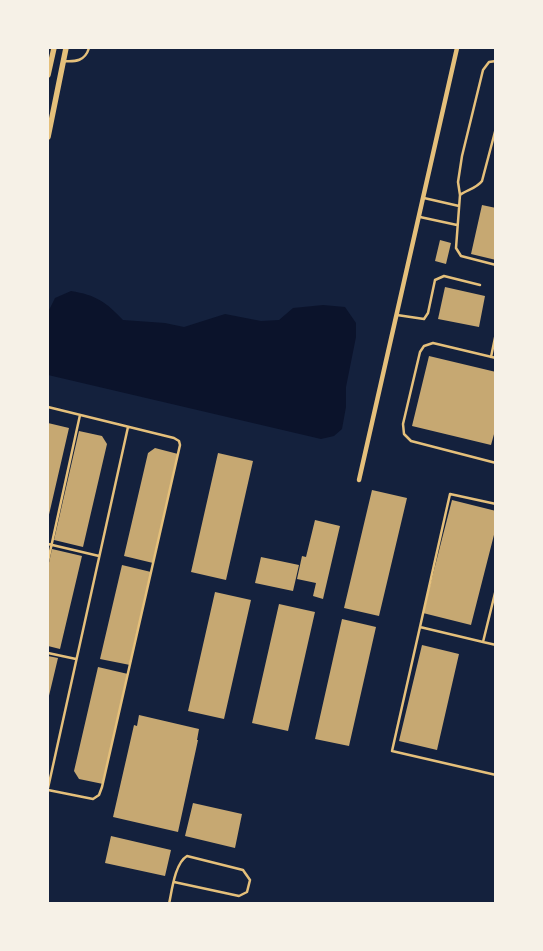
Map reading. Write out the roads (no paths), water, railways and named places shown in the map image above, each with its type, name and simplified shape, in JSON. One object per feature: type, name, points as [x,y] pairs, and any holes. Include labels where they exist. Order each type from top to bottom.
[{"type":"street","points":[[48,75],[54,48]]},
{"type":"street","points":[[48,138],[66,48]]},
{"type":"street","points":[[359,480],[457,48]]},
{"type":"lane","points":[[64,60],[80,61],[85,57],[89,48]]},
{"type":"lane","points":[[496,61],[485,65],[481,76],[462,156],[458,182],[460,206],[456,225],[456,248],[461,256],[496,265]]},
{"type":"lane","points":[[460,195],[478,186],[482,181],[496,128]]},
{"type":"lane","points":[[424,198],[460,206]]},
{"type":"lane","points":[[420,217],[456,225]]},
{"type":"lane","points":[[397,315],[424,319],[428,313],[435,280],[440,276],[480,285]]},
{"type":"lane","points":[[491,357],[496,333]]},
{"type":"lane","points":[[496,358],[433,343],[424,346],[420,352],[403,424],[404,434],[411,441],[496,463]]},
{"type":"lane","points":[[48,407],[174,438],[180,441],[102,787],[99,795],[93,799],[48,789],[128,427]]},
{"type":"lane","points":[[48,561],[49,545],[80,415]]},
{"type":"lane","points":[[496,504],[450,494],[392,751],[496,775]]},
{"type":"lane","points":[[49,545],[99,556]]},
{"type":"lane","points":[[483,642],[496,589]]},
{"type":"lane","points":[[420,627],[496,645]]},
{"type":"lane","points":[[48,653],[76,659]]},
{"type":"lane","points":[[169,904],[174,882],[180,861],[187,856],[243,870],[250,880],[247,892],[239,896],[174,882]]},
{"type":"lane","points":[[137,904],[154,904]]},
{"type":"water","points":[[71,291],[100,300],[123,320],[165,323],[184,327],[225,314],[261,321],[279,320],[293,308],[323,305],[345,307],[356,323],[356,337],[346,387],[346,407],[342,429],[334,436],[321,439],[48,375],[48,312],[55,298]]}]
